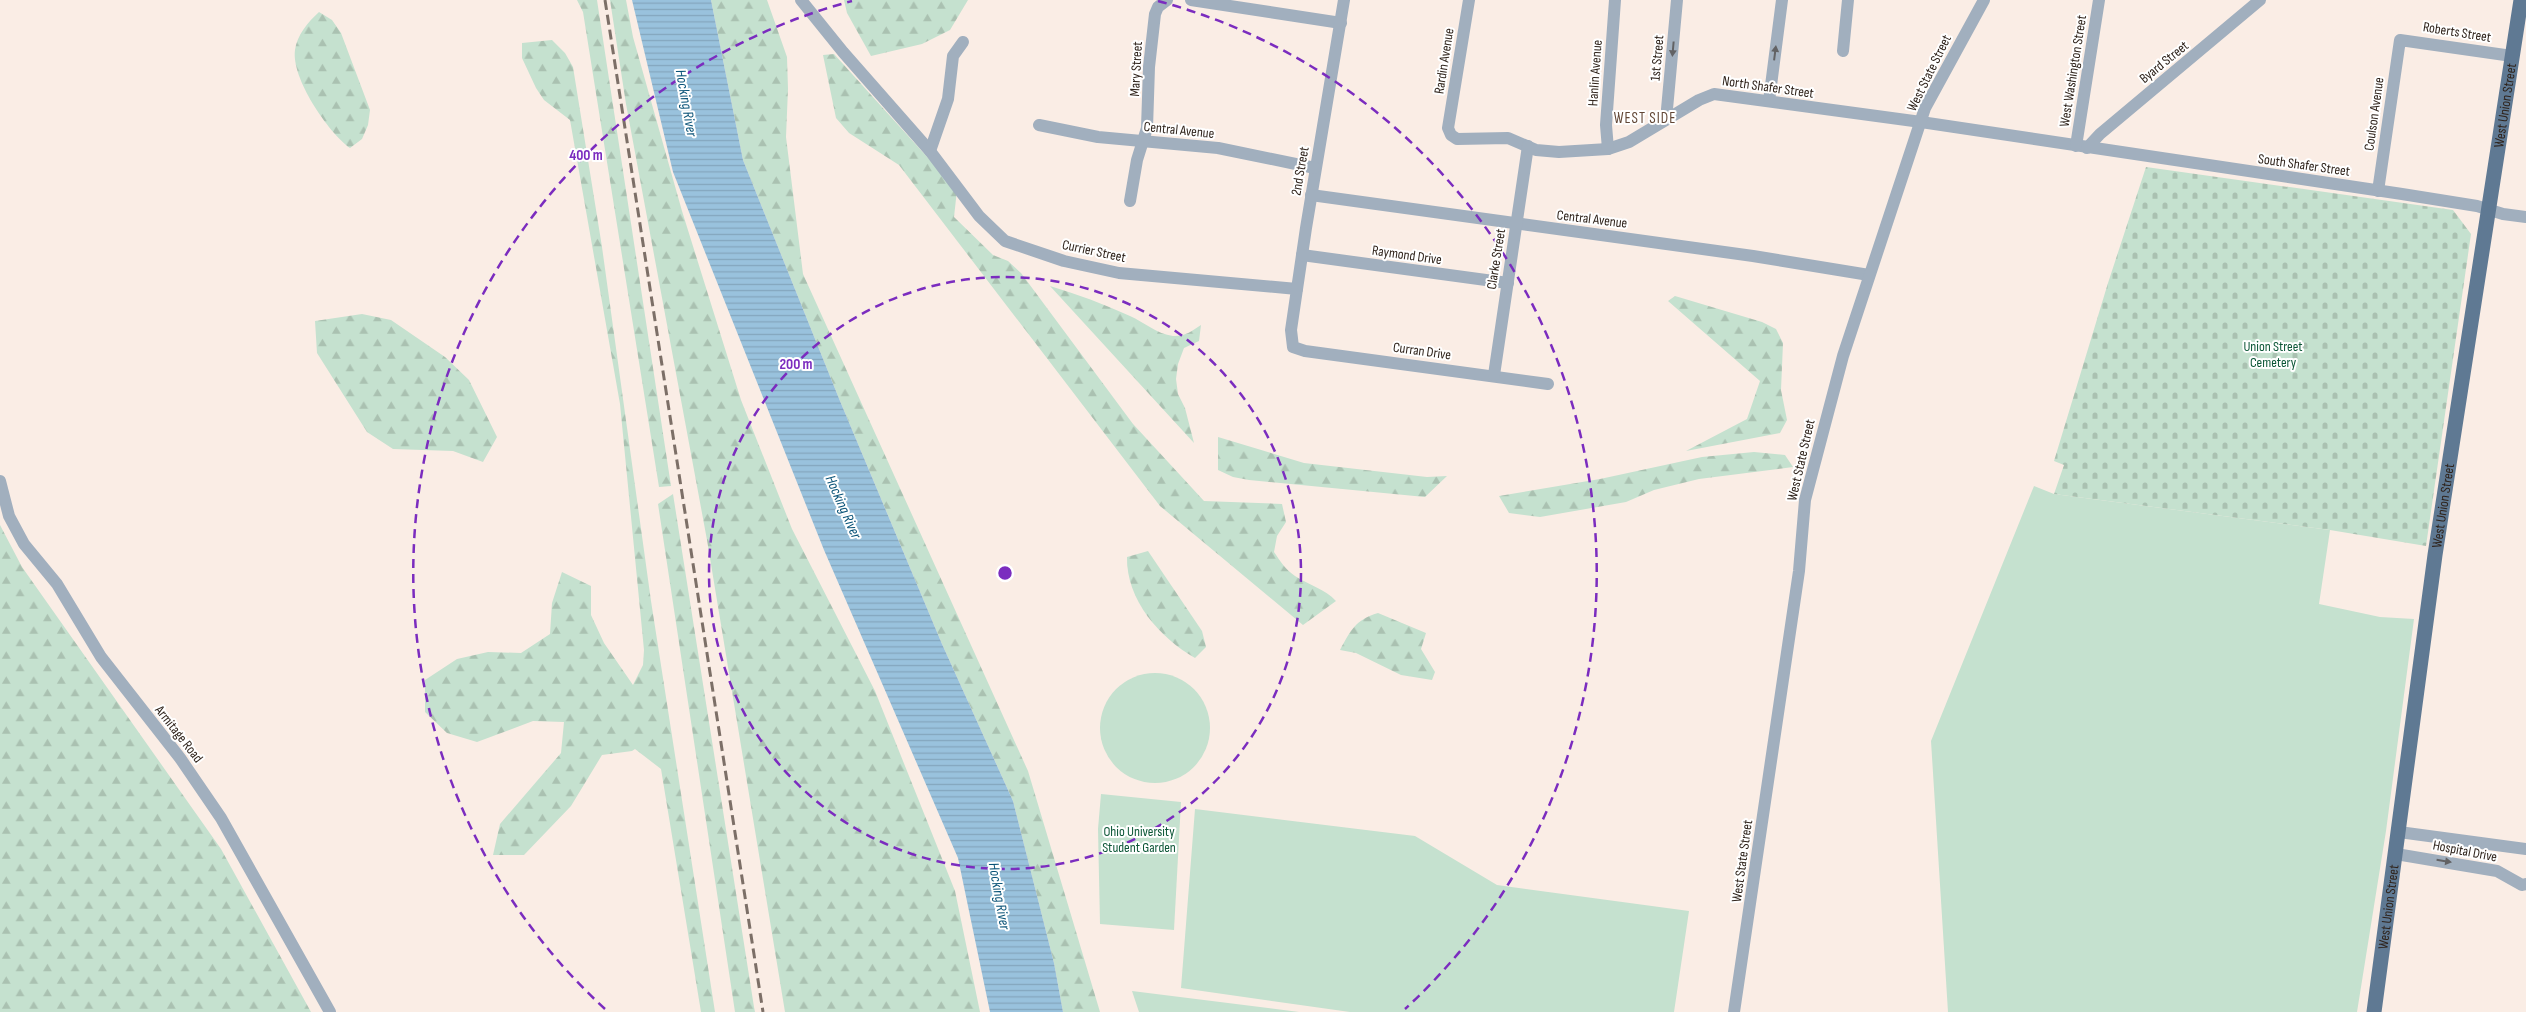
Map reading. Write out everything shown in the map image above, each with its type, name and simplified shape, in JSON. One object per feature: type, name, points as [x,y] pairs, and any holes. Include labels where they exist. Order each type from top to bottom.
[{"type":"main road","name":"West Union Street","points":[[2374,1012],[2435,555],[2521,0]]},
{"type":"street","name":"Currier Street","points":[[801,0],[843,52],[930,151],[979,216],[998,236],[1011,244],[1064,261],[1119,273],[1297,289]]},
{"type":"street","name":"Mary Street","points":[[1130,201],[1137,160],[1149,116],[1149,66],[1155,14],[1158,7],[1166,0]]},
{"type":"street","points":[[1191,0],[1341,22]]},
{"type":"street","name":"2nd Street","points":[[1293,347],[1292,330],[1302,254],[1344,0]]},
{"type":"street","name":"Rardin Avenue","points":[[1448,128],[1469,0]]},
{"type":"street","name":"Hanlin Avenue","points":[[1608,149],[1606,125],[1614,0]]},
{"type":"street","name":"1st Street","points":[[1669,119],[1667,108],[1677,0]]},
{"type":"street","points":[[1769,102],[1782,0]]},
{"type":"street","points":[[1844,51],[1848,0]]},
{"type":"street","name":"West State Street","points":[[1734,1012],[1799,571],[1805,500],[1836,377],[1925,108],[1984,0]]},
{"type":"street","name":"West Washington Street","points":[[2082,147],[2099,0]]},
{"type":"street","name":"Byard Street","points":[[2082,147],[2260,0]]},
{"type":"street","name":"Roberts Street","points":[[2399,42],[2402,39],[2512,56]]},
{"type":"street","points":[[930,151],[948,99],[950,66],[953,56],[963,42]]},
{"type":"street","name":"Coulson Avenue","points":[[2378,191],[2399,42]]},
{"type":"street","name":"North Shafer Street","points":[[1448,128],[1449,133],[1455,139],[1508,138],[1536,150],[1575,152],[1608,149],[1629,142],[1714,94],[1921,122],[2082,147]]},
{"type":"street","name":"Central Avenue","points":[[1039,125],[1079,134],[1218,148],[1315,168]]},
{"type":"street","name":"Clarke Street","points":[[1494,376],[1528,146]]},
{"type":"street","name":"South Shafer Street","points":[[2082,147],[2477,206],[2526,217]]},
{"type":"street","name":"Central Avenue","points":[[1311,195],[1762,257],[1869,275]]},
{"type":"street","name":"Raymond Drive","points":[[1302,254],[1508,283]]},
{"type":"street","name":"Curran Drive","points":[[1293,347],[1305,351],[1548,384]]},
{"type":"street","name":"Armitage Road","points":[[0,480],[9,516],[24,544],[57,584],[101,657],[180,758],[221,818],[330,1012]]},
{"type":"street","points":[[2399,832],[2525,850]]},
{"type":"street","points":[[2465,865],[2468,842]]},
{"type":"street","name":"Hospital Drive","points":[[2396,854],[2497,871],[2522,885],[2526,884]]},
{"type":"green space","points":[[577,0],[597,0],[671,486],[659,487],[583,12]]},
{"type":"green space","points":[[610,0],[626,0],[633,37],[682,211],[741,400],[792,529],[875,691],[955,891],[980,1012],[785,1012],[707,540],[626,104]]},
{"type":"green space","points":[[711,0],[767,0],[787,57],[786,137],[803,274],[1028,771],[1100,1012],[1063,1012],[1054,963],[1013,801],[942,644],[840,401],[743,160]]},
{"type":"green space","points":[[844,0],[968,0],[950,30],[922,44],[871,56],[847,13]]},
{"type":"green space","points":[[319,12],[332,20],[341,33],[370,110],[368,125],[362,139],[350,148],[332,130],[313,103],[305,89],[295,62],[295,50],[298,39],[307,24]]},
{"type":"green space","points":[[552,40],[565,53],[573,67],[602,247],[651,601],[715,1012],[701,1012],[661,769],[635,749],[602,755],[571,806],[524,855],[493,855],[500,824],[561,753],[564,722],[533,721],[477,742],[447,733],[425,712],[425,680],[457,659],[488,652],[521,653],[550,634],[552,603],[562,572],[591,586],[591,615],[604,643],[633,685],[643,665],[644,650],[620,404],[570,120],[544,100],[536,88],[522,58],[522,43]]},
{"type":"green space","points":[[834,54],[957,190],[954,217],[993,255],[1008,261],[1021,273],[1133,424],[1204,501],[1282,504],[1286,522],[1277,536],[1274,552],[1292,574],[1327,593],[1336,601],[1303,625],[1160,506],[899,165],[849,133],[836,118],[823,55]]},
{"type":"green space","name":"Union Street Cemetery","points":[[2146,167],[2453,210],[2471,234],[2426,546],[2330,530],[2054,494],[2064,465],[2054,461],[2108,283]]},
{"type":"green space","points":[[1050,286],[1110,307],[1167,335],[1184,335],[1201,325],[1199,341],[1184,348],[1178,364],[1176,379],[1178,394],[1185,408],[1194,443]]},
{"type":"green space","points":[[1675,296],[1762,322],[1776,329],[1783,343],[1781,390],[1787,420],[1780,433],[1686,451],[1747,419],[1760,381],[1668,301]]},
{"type":"green space","points":[[362,314],[391,320],[445,357],[469,380],[497,437],[483,462],[453,451],[393,449],[367,432],[317,353],[315,321]]},
{"type":"green space","points":[[1218,437],[1304,463],[1427,477],[1447,476],[1425,497],[1249,480],[1233,477],[1218,470]]},
{"type":"green space","points":[[1754,452],[1785,455],[1793,467],[1699,479],[1654,490],[1626,502],[1540,517],[1509,513],[1499,496],[1600,479],[1702,457]]},
{"type":"green space","points":[[2034,486],[2054,494],[2330,530],[2319,604],[2380,617],[2414,619],[2386,831],[2357,1012],[1948,1012],[1931,741]]},
{"type":"green space","points":[[673,494],[755,1012],[735,1012],[658,504]]},
{"type":"green space","points":[[0,525],[22,567],[221,849],[311,1012],[0,1012]]},
{"type":"green space","points":[[1148,551],[1202,631],[1206,647],[1195,658],[1169,640],[1158,629],[1139,603],[1132,588],[1128,573],[1127,557]]},
{"type":"green space","points":[[1378,613],[1426,633],[1421,649],[1435,672],[1432,680],[1401,675],[1356,653],[1340,650],[1354,627],[1364,619]]},
{"type":"green space","name":"Ohio University Student Garden","points":[[1155,673],[1176,677],[1194,689],[1206,707],[1210,728],[1206,749],[1194,767],[1176,779],[1155,783],[1134,779],[1116,767],[1104,749],[1100,728],[1104,707],[1116,689],[1134,677]]},
{"type":"green space","name":"Ohio University Student Garden","points":[[1101,794],[1181,802],[1174,930],[1100,924],[1098,829]]},
{"type":"green space","points":[[1195,809],[1415,836],[1497,885],[1689,911],[1674,1012],[1350,1012],[1181,988]]},
{"type":"green space","points":[[1132,991],[1299,1012],[1139,1012]]},
{"type":"water","name":"Hocking River","points":[[632,0],[711,0],[743,160],[840,401],[942,644],[1013,801],[1054,963],[1063,1012],[990,1012],[958,858],[824,550],[673,172]]},
{"type":"railway","points":[[605,0],[763,1012]]},
{"type":"district","name":"WEST SIDE","points":[[1645,118]]}]
